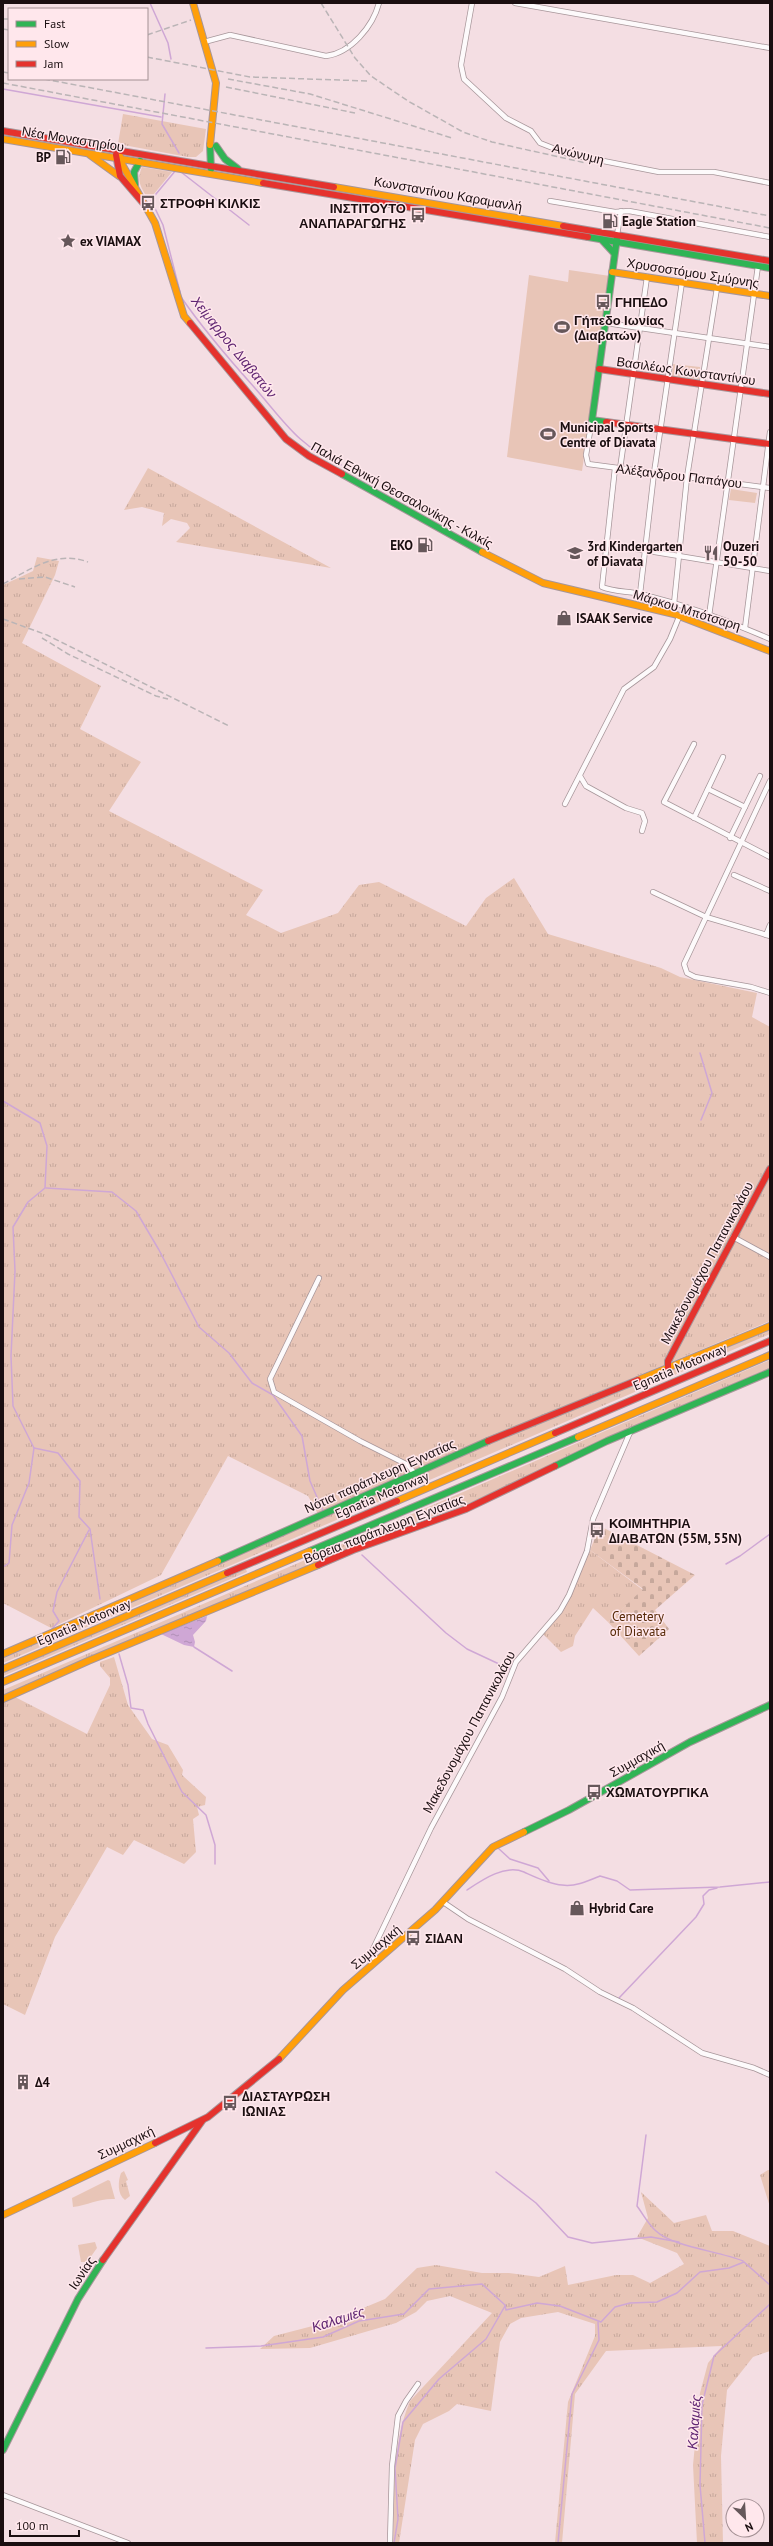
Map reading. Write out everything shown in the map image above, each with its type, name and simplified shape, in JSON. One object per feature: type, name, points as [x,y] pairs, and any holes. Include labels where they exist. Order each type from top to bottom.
[{"type":"main road","points":[[193,3],[216,83],[212,130],[217,167],[212,174]]},
{"type":"main road","name":"Νέα Μοναστηρίου","points":[[3,131],[119,150]]},
{"type":"main road","name":"Νέα Μοναστηρίου","points":[[3,139],[140,161]]},
{"type":"main road","points":[[194,163],[205,156],[213,146]]},
{"type":"main road","points":[[212,174],[210,166],[213,146]]},
{"type":"main road","points":[[213,146],[225,159],[242,170]]},
{"type":"main road","points":[[119,150],[119,176]]},
{"type":"main road","name":"Κωνσταντίνου Καραμανλή","points":[[119,150],[770,261]]},
{"type":"main road","name":"Παλιά Εθνική Θεσσαλονίκης - Κιλκίς","points":[[83,152],[106,164],[148,208]]},
{"type":"main road","name":"Παλιά Εθνική Θεσσαλονίκης - Κιλκίς","points":[[118,158],[148,208],[157,228],[184,316],[265,415],[299,450],[529,578],[549,586],[642,606],[678,617],[770,652]]},
{"type":"main road","points":[[135,185],[134,172],[140,161]]},
{"type":"main road","name":"Κωνσταντίνου Καραμανλή","points":[[140,161],[770,268]]},
{"type":"main road","points":[[617,235],[592,420],[769,444]]},
{"type":"main road","points":[[602,240],[614,253]]},
{"type":"main road","name":"Χρυσοστόμου Σμύρνης","points":[[612,272],[770,296]]},
{"type":"main road","name":"Βασιλέως Κωνσταντίνου","points":[[599,369],[770,394]]},
{"type":"main road","name":"Μακεδονομάχου Παπανικολάου","points":[[668,1368],[668,1361],[770,1169]]},
{"type":"main road","name":"Νότια παράπλευρη Εγνατίας","points":[[3,1654],[508,1432],[770,1326]]},
{"type":"main road","name":"Egnatia Motorway","points":[[3,1669],[770,1340]]},
{"type":"main road","name":"Egnatia Motorway","points":[[3,1682],[770,1355]]},
{"type":"main road","name":"Βόρεια παράπλευρη Εγνατίας","points":[[3,1699],[361,1547],[466,1509],[631,1430],[770,1372]]},
{"type":"main road","name":"Συμμαχική","points":[[3,2215],[202,2121],[279,2059],[342,1990],[443,1902],[480,1859],[498,1845],[568,1810],[690,1742],[770,1705]]},
{"type":"main road","name":"Ιωνίας","points":[[3,2450],[81,2293],[202,2121]]},
{"type":"main road","points":[[189,2126],[193,2134]]},
{"type":"street","points":[[204,42],[230,35],[326,56],[334,55],[368,29],[374,21],[379,3]]},
{"type":"street","name":"Ανώνυμη","points":[[472,3],[461,65],[464,79],[506,118],[531,131],[540,143],[568,154],[659,172],[714,172],[770,183]]},
{"type":"street","points":[[515,3],[770,48]]},
{"type":"street","points":[[550,201],[629,211],[770,237]]},
{"type":"street","points":[[617,235],[621,211]]},
{"type":"street","points":[[708,616],[758,266]]},
{"type":"street","points":[[647,277],[627,425],[618,468],[606,544],[770,572]]},
{"type":"street","points":[[640,594],[654,473],[682,282]]},
{"type":"street","points":[[674,604],[688,477],[716,288]]},
{"type":"street","points":[[606,323],[770,347]]},
{"type":"street","name":"Αλέξανδρου Παπάγου","points":[[592,420],[586,455],[588,464],[770,488]]},
{"type":"street","points":[[745,628],[751,568],[770,432]]},
{"type":"street","name":"Μάρκου Μπότσαρη","points":[[606,544],[602,587],[640,594],[674,604],[745,628],[770,639]]},
{"type":"street","points":[[565,804],[624,689],[654,667],[670,639],[678,617]]},
{"type":"street","points":[[694,744],[664,802],[730,838],[742,842],[770,857]]},
{"type":"street","points":[[694,818],[723,757]]},
{"type":"street","points":[[580,776],[586,786],[626,808],[642,813],[645,821],[642,831]]},
{"type":"street","points":[[730,838],[760,776]]},
{"type":"street","points":[[770,781],[684,964],[687,973],[695,977],[751,987],[770,993]]},
{"type":"street","points":[[708,789],[745,807]]},
{"type":"street","points":[[734,874],[770,891]]},
{"type":"street","points":[[653,892],[706,917],[768,935],[770,925]]},
{"type":"street","points":[[733,1238],[770,1257]]},
{"type":"street","points":[[319,1278],[270,1379],[271,1388],[274,1392],[360,1441],[408,1466],[415,1474]]},
{"type":"street","name":"Μακεδονομάχου Παπανικολάου","points":[[375,1961],[372,1951],[428,1833],[502,1697],[516,1662],[560,1611],[569,1595],[587,1551],[593,1519],[631,1430]]},
{"type":"street","points":[[443,1902],[468,1919],[566,1969],[600,1992],[633,2008],[702,2053],[754,2068],[770,2075]]},
{"type":"street","points":[[390,2543],[392,2466],[398,2416],[418,2384]]},
{"type":"street","points":[[3,2495],[128,2543]]},
{"type":"green space","points":[[123,114],[206,129],[203,151],[196,157],[188,157],[118,144]]},
{"type":"green space","points":[[142,167],[172,172],[149,200],[139,180]]},
{"type":"green space","points":[[569,270],[610,276],[582,471],[507,457],[529,275],[568,282]]},
{"type":"green space","points":[[673,364],[700,367],[699,379],[672,376]]},
{"type":"green space","points":[[148,468],[331,568],[176,542],[190,528],[187,523],[171,519],[162,526],[164,513],[142,507],[124,510]]},
{"type":"green space","points":[[731,489],[757,493],[755,503],[729,500]]},
{"type":"green space","points":[[37,557],[59,561],[55,575],[22,643],[101,686],[80,729],[141,762],[109,811],[263,890],[246,915],[281,933],[338,913],[359,885],[379,882],[466,926],[486,898],[514,878],[548,934],[661,968],[680,977],[757,993],[752,1017],[770,1027],[770,1321],[480,1441],[318,1514],[308,1496],[228,1456],[161,1575],[51,1628],[3,1603],[3,585],[33,571]]},
{"type":"green space","points":[[770,1329],[770,1334],[3,1663],[3,1657],[375,1495],[491,1442]]},
{"type":"green space","points":[[770,1360],[770,1368],[626,1430],[472,1502],[364,1541],[223,1604],[3,1695],[3,1690]]},
{"type":"green space","name":"Cemetery of Diavata","points":[[600,1526],[695,1575],[655,1610],[669,1629],[639,1656],[608,1622],[643,1589],[590,1550]]},
{"type":"green space","points":[[590,1550],[643,1590],[608,1622],[593,1608],[575,1636],[573,1646],[561,1652],[543,1634],[563,1609]]},
{"type":"green space","points":[[246,1569],[247,1572],[3,1676],[3,1673]]},
{"type":"green space","points":[[114,1657],[128,1705],[152,1739],[168,1745],[183,1770],[182,1775],[206,1797],[205,1805],[197,1807],[199,1815],[193,1819],[196,1852],[184,1864],[134,1840],[123,1855],[107,1847],[55,1937],[25,2015],[3,2004],[3,1703],[15,1697],[87,1734],[110,1685],[110,1678],[100,1666],[100,1662]]},
{"type":"green space","points":[[770,2170],[770,2207],[760,2175]]},
{"type":"green space","points":[[124,2171],[128,2180],[126,2181],[130,2196],[125,2200],[119,2191],[120,2176]]},
{"type":"green space","points":[[108,2180],[110,2181],[115,2199],[73,2207],[72,2198]]},
{"type":"green space","points":[[641,2192],[674,2223],[706,2215],[712,2231],[733,2231],[770,2246],[770,2351],[753,2357],[727,2390],[721,2456],[723,2543],[697,2543],[693,2465],[700,2393],[708,2363],[722,2346],[606,2351],[575,2394],[562,2543],[555,2543],[568,2402],[595,2336],[595,2324],[558,2312],[521,2318],[510,2324],[500,2342],[491,2411],[457,2404],[449,2411],[423,2424],[415,2440],[399,2543],[393,2543],[394,2489],[397,2453],[404,2418],[410,2401],[492,2313],[450,2296],[427,2301],[416,2312],[396,2323],[310,2348],[260,2349],[274,2336],[332,2321],[385,2299],[417,2268],[436,2265],[482,2273],[509,2273],[539,2277],[565,2266],[568,2285],[616,2275],[633,2275],[650,2283],[684,2264],[677,2253],[637,2237],[648,2218]]},
{"type":"green space","points":[[95,2242],[97,2248],[87,2262],[81,2262],[78,2245]]},
{"type":"water","points":[[207,1616],[206,1621],[193,1635],[195,1642],[194,1647],[184,1645],[161,1634]]},
{"type":"waterway","name":"Χείμαρρος Διαβατών","points":[[150,3],[168,43],[171,59]]},
{"type":"waterway","points":[[3,89],[161,117]]},
{"type":"waterway","name":"Χείμαρρος Διαβατών","points":[[165,94],[162,124],[179,153]]},
{"type":"waterway","name":"Χείμαρρος Διαβατών","points":[[176,170],[151,200],[163,225],[180,292]]},
{"type":"waterway","name":"Χείμαρρος Διαβατών","points":[[181,172],[249,225]]},
{"type":"waterway","name":"Χείμαρρος Διαβατών","points":[[181,297],[216,343],[292,431],[313,449],[341,465]]},
{"type":"waterway","points":[[700,1053],[712,1093],[701,1120]]},
{"type":"waterway","points":[[3,1101],[40,1123],[47,1146],[45,1188],[28,1202],[13,1227],[15,1271],[11,1356],[13,1406],[34,1448],[29,1483],[12,1525],[9,1563],[3,1567]]},
{"type":"waterway","points":[[46,1188],[112,1192],[136,1211],[159,1250],[199,1327],[229,1353],[252,1383],[273,1395],[302,1436],[310,1481],[323,1511]]},
{"type":"waterway","points":[[34,1448],[58,1453],[80,1481],[79,1517],[90,1529],[100,1599]]},
{"type":"waterway","points":[[52,1629],[59,1621],[53,1611],[57,1592],[89,1530]]},
{"type":"waterway","points":[[726,1564],[740,1556],[770,1534]]},
{"type":"waterway","points":[[362,1555],[446,1633],[467,1649],[512,1670]]},
{"type":"waterway","points":[[194,1647],[232,1671]]},
{"type":"waterway","points":[[119,1654],[128,1685],[131,1708],[143,1710],[148,1724],[182,1792],[206,1815],[215,1845],[215,1864]]},
{"type":"waterway","points":[[498,1848],[510,1859],[538,1868],[549,1881]]},
{"type":"waterway","points":[[467,1890],[494,1874],[509,1870],[524,1872],[547,1882],[567,1885],[581,1883],[600,1876],[617,1881],[630,1890],[720,1887],[770,1882]]},
{"type":"waterway","points":[[619,1998],[696,1917],[704,1904],[703,1896],[709,1890],[717,1888]]},
{"type":"waterway","points":[[646,2135],[637,2206],[648,2222],[656,2231],[673,2241],[743,2261]]},
{"type":"waterway","points":[[496,2172],[536,2203],[568,2237],[592,2243],[651,2237],[679,2242]]},
{"type":"waterway","name":"Καλαμιές","points":[[206,2348],[261,2346],[323,2337],[359,2321],[404,2314],[429,2289],[482,2284],[505,2305],[506,2310],[537,2303],[560,2306],[601,2322],[615,2307],[630,2303],[657,2302],[677,2293],[700,2272],[729,2268],[744,2262],[770,2285]]},
{"type":"waterway","name":"Καλαμιές","points":[[705,2543],[700,2485],[702,2405],[714,2356],[770,2304]]},
{"type":"waterway","name":"Καλαμιές","points":[[394,2543],[398,2519],[395,2468],[403,2422],[439,2379],[486,2339],[505,2306]]},
{"type":"waterway","points":[[558,2543],[572,2394],[599,2340],[598,2322]]},
{"type":"railway","points":[[321,3],[355,58],[371,76],[408,101],[463,132],[492,142],[586,163]]},
{"type":"railway","points":[[3,19],[8,19]]},
{"type":"railway","points":[[148,35],[191,20]]},
{"type":"railway","points":[[3,29],[8,30]]},
{"type":"railway","points":[[148,57],[250,77],[368,81]]},
{"type":"railway","points":[[3,72],[8,73]]},
{"type":"railway","points":[[228,79],[310,94],[452,138]]},
{"type":"railway","points":[[49,80],[770,216]]},
{"type":"railway","points":[[3,83],[770,228]]},
{"type":"railway","points":[[226,87],[355,113]]},
{"type":"railway","points":[[3,584],[34,567],[54,560],[65,558],[88,562]]},
{"type":"railway","points":[[19,579],[45,577],[75,587]]},
{"type":"railway","points":[[3,619],[47,635],[229,726]]},
{"type":"railway","points":[[42,638],[68,654],[156,696],[168,699]]},
{"type":"traffic: fast","points":[[210,145],[211,169]]},
{"type":"traffic: fast","points":[[216,146],[225,159],[238,169]]},
{"type":"traffic: fast","points":[[135,185],[134,172],[140,161]]},
{"type":"traffic: fast","points":[[588,237],[770,268]]},
{"type":"traffic: fast","points":[[606,422],[592,420],[617,238]]},
{"type":"traffic: fast","points":[[602,240],[614,253]]},
{"type":"traffic: fast","points":[[342,474],[482,552]]},
{"type":"traffic: fast","points":[[555,1466],[607,1441],[770,1372]]},
{"type":"traffic: fast","points":[[310,1551],[578,1437]]},
{"type":"traffic: fast","points":[[218,1561],[488,1441]]},
{"type":"traffic: fast","points":[[524,1832],[569,1810],[690,1742],[770,1705]]},
{"type":"traffic: fast","points":[[3,2450],[78,2299],[103,2260]]},
{"type":"traffic: slow","points":[[193,3],[216,83],[210,145]]},
{"type":"traffic: slow","points":[[3,139],[263,183]]},
{"type":"traffic: slow","points":[[90,155],[119,176]]},
{"type":"traffic: slow","points":[[120,156],[123,166],[155,223],[184,316],[190,323]]},
{"type":"traffic: slow","points":[[334,187],[563,226]]},
{"type":"traffic: slow","points":[[612,272],[770,296]]},
{"type":"traffic: slow","points":[[482,552],[543,583],[674,614],[770,651]]},
{"type":"traffic: slow","points":[[638,1380],[770,1326]]},
{"type":"traffic: slow","points":[[578,1437],[770,1355]]},
{"type":"traffic: slow","points":[[397,1501],[555,1433]]},
{"type":"traffic: slow","points":[[3,1682],[310,1551]]},
{"type":"traffic: slow","points":[[3,1654],[218,1561]]},
{"type":"traffic: slow","points":[[3,1699],[88,1661],[318,1565]]},
{"type":"traffic: slow","points":[[3,1669],[227,1573]]},
{"type":"traffic: slow","points":[[279,2059],[343,1990],[435,1910],[493,1847],[524,1832]]},
{"type":"traffic: slow","points":[[3,2215],[155,2143]]},
{"type":"traffic: jam","points":[[3,131],[334,187]]},
{"type":"traffic: jam","points":[[116,155],[120,176],[144,204]]},
{"type":"traffic: jam","points":[[263,183],[588,237]]},
{"type":"traffic: jam","points":[[563,226],[770,261]]},
{"type":"traffic: jam","points":[[190,323],[286,439],[309,456],[342,474]]},
{"type":"traffic: jam","points":[[599,369],[770,394]]},
{"type":"traffic: jam","points":[[606,422],[770,444]]},
{"type":"traffic: jam","points":[[668,1369],[668,1361],[770,1169]]},
{"type":"traffic: jam","points":[[555,1433],[770,1341]]},
{"type":"traffic: jam","points":[[488,1441],[638,1380]]},
{"type":"traffic: jam","points":[[318,1565],[353,1550],[466,1509],[555,1466]]},
{"type":"traffic: jam","points":[[227,1573],[397,1501]]},
{"type":"traffic: jam","points":[[155,2143],[208,2117],[279,2059]]},
{"type":"traffic: jam","points":[[103,2260],[202,2121]]},
{"type":"place","name":"BP","points":[[63,157]]},
{"type":"place","name":"ΣΤΡΟΦΗ ΚΙΛΚΙΣ","points":[[148,203]]},
{"type":"place","name":"ΙΝΣΤΙΤΟΥΤΟ ΑΝΑΠΑΡΑΓΩΓΗΣ","points":[[418,215]]},
{"type":"place","name":"Eagle Station","points":[[610,221]]},
{"type":"place","name":"ex VIAMAX","points":[[68,241]]},
{"type":"place","name":"ΓΗΠΕΔΟ","points":[[603,302]]},
{"type":"place","name":"Γήπεδο Ιωνίας (Διαβατών)","points":[[562,327]]},
{"type":"place","name":"Municipal Sports Centre of Diavata","points":[[548,434]]},
{"type":"place","name":"EKO","points":[[425,545]]},
{"type":"place","name":"3rd Kindergarten of Diavata","points":[[575,553]]},
{"type":"place","name":"Ouzeri 50-50","points":[[711,553]]},
{"type":"place","name":"ISAAK Service","points":[[564,618]]},
{"type":"place","name":"ΚΟΙΜΗΤΗΡΙΑ ΔΙΑΒΑΤΩΝ (55Μ, 55Ν)","points":[[597,1530]]},
{"type":"place","name":"ΧΩΜΑΤΟΥΡΓΙΚΑ","points":[[594,1792]]},
{"type":"place","name":"Hybrid Care","points":[[577,1908]]},
{"type":"place","name":"ΣΙΔΑΝ","points":[[413,1938]]},
{"type":"place","name":"Δ4","points":[[23,2082]]},
{"type":"place","name":"ΔΙΑΣΤΑΥΡΩΣΗ ΙΩΝΙΑΣ","points":[[230,2103]]}]
